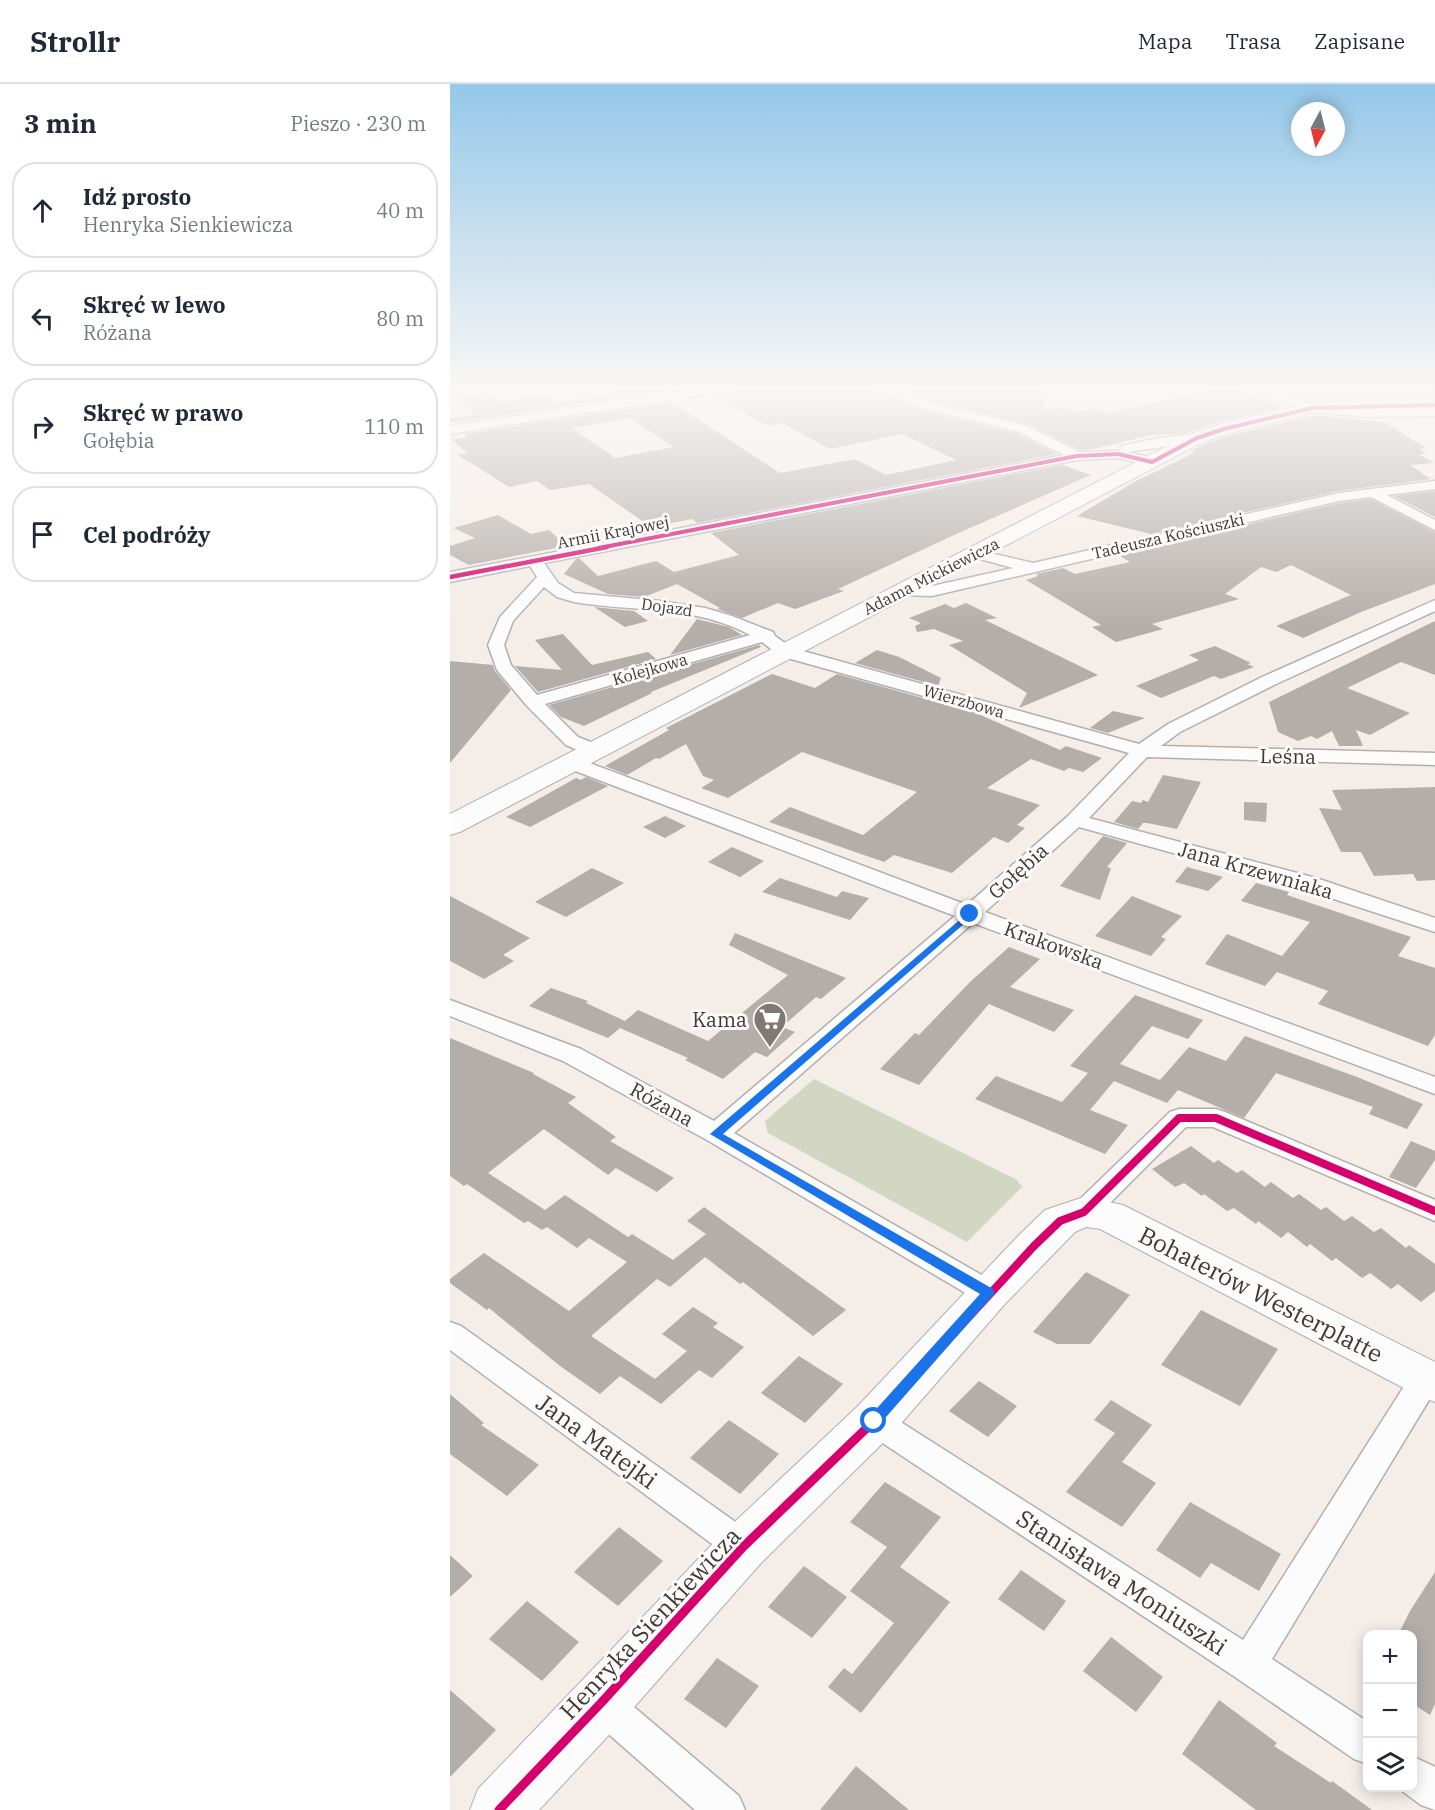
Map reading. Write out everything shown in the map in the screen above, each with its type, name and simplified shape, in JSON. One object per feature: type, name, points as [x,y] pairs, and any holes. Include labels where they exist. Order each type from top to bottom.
[{"type":"main road","name":"Adama Mickiewicza","points":[[450,826],[596,751],[777,644],[902,590],[1143,467]]},
{"type":"main road","name":"Henryka Sienkiewicza","points":[[499,1810],[601,1703],[743,1547],[874,1421],[989,1293],[1060,1221],[1084,1212]]},
{"type":"main road","name":"Bohaterów Westerplatte","points":[[1084,1212],[1109,1216],[1431,1381]]},
{"type":"street","name":"Armii Krajowej","points":[[450,578],[1023,467]]},
{"type":"street","name":"Tadeusza Kościuszki","points":[[902,590],[932,591],[1339,497],[1435,485]]},
{"type":"street","points":[[1373,493],[1435,526]]},
{"type":"street","points":[[974,553],[1011,563],[1041,566]]},
{"type":"street","points":[[450,561],[472,573]]},
{"type":"street","points":[[535,561],[543,579],[506,620],[496,645],[503,666],[533,702],[572,741],[596,751]]},
{"type":"street","name":"Dojazd","points":[[543,579],[568,596],[690,609],[746,625],[777,644]]},
{"type":"street","points":[[517,608],[568,596]]},
{"type":"street","points":[[1142,751],[1174,728],[1268,681],[1435,605]]},
{"type":"street","name":"Kolejkowa","points":[[533,702],[777,644]]},
{"type":"street","name":"Wierzbowa","points":[[777,644],[1142,751]]},
{"type":"street","name":"Leśna","points":[[1142,751],[1435,759]]},
{"type":"street","name":"Gołębia","points":[[716,1134],[1075,820],[1142,751]]},
{"type":"street","name":"Krakowska","points":[[572,763],[970,914],[1435,1086]]},
{"type":"street","name":"Jana Krzewniaka","points":[[1075,820],[1308,883],[1435,925]]},
{"type":"street","name":"Różana","points":[[450,1008],[572,1055],[716,1134],[989,1293]]},
{"type":"street","points":[[1084,1212],[1179,1118],[1216,1118],[1435,1211]]},
{"type":"street","name":"Jana Matejki","points":[[450,1335],[743,1547]]},
{"type":"street","points":[[1248,1664],[1431,1381]]},
{"type":"street","name":"Stanisława Moniuszki","points":[[874,1421],[1248,1664],[1363,1742]]},
{"type":"street","points":[[601,1703],[725,1810]]},
{"type":"street","points":[[1417,1778],[1435,1791]]},
{"type":"green space","points":[[814,1079],[1017,1180],[1022,1187],[967,1242],[768,1133],[765,1121]]},
{"type":"building","points":[[476,467],[770,467],[780,473],[815,467],[870,467],[886,475],[925,467],[992,467],[697,523],[692,519],[651,527],[589,484],[550,490],[537,481],[509,487]]},
{"type":"building","points":[[1054,467],[1066,467],[1091,475],[838,589],[844,591],[795,609],[778,603],[742,618],[717,609],[720,608],[677,584],[644,597],[608,594],[564,574],[579,558],[598,576],[656,561],[674,572],[739,555],[711,533]]},
{"type":"building","points":[[1166,467],[1412,467],[1431,479],[1338,491],[1151,534],[1077,516],[1136,481]]},
{"type":"building","points":[[1435,491],[1435,517],[1394,496]]},
{"type":"building","points":[[1371,499],[1435,532],[1435,584],[1361,612],[1303,638],[1276,626],[1351,595],[1291,565],[1276,572],[1261,567],[1225,594],[1239,599],[1152,624],[1163,629],[1116,642],[1092,627],[1101,625],[1026,580],[1038,576],[1036,574],[1063,568],[1075,574],[1130,562],[1118,555],[1339,503]]},
{"type":"building","points":[[498,515],[531,534],[549,530],[566,546],[469,565],[450,555],[450,546],[475,538],[454,528]]},
{"type":"building","points":[[966,603],[997,618],[985,620],[1098,675],[1019,708],[1027,693],[949,645],[963,641],[934,629],[917,632],[915,626],[921,623],[909,618],[945,604],[954,608]]},
{"type":"building","points":[[594,607],[634,611],[648,621],[625,627]]},
{"type":"building","points":[[697,619],[729,627],[742,635],[670,655]]},
{"type":"building","points":[[1435,621],[1435,675],[1401,662],[1347,688],[1410,713],[1370,735],[1356,730],[1363,746],[1339,746],[1332,731],[1317,739],[1311,736],[1298,741],[1278,732],[1269,702]]},
{"type":"building","points":[[563,634],[592,665],[648,652],[656,659],[538,692],[515,666],[562,670],[535,640]]},
{"type":"building","points":[[759,645],[761,647],[651,692],[584,726],[561,717],[549,705]]},
{"type":"building","points":[[1215,646],[1251,663],[1247,664],[1254,667],[1221,679],[1214,676],[1161,698],[1136,686],[1199,660],[1189,655]]},
{"type":"building","points":[[877,650],[899,657],[941,678],[938,686],[855,663]]},
{"type":"building","points":[[450,661],[493,665],[495,671],[511,690],[450,763]]},
{"type":"building","points":[[772,674],[815,688],[837,674],[976,713],[1060,750],[1066,746],[1102,758],[1083,772],[1069,768],[1064,771],[1031,759],[987,788],[1040,805],[1017,825],[1025,828],[1008,843],[994,837],[952,873],[894,855],[884,862],[769,822],[790,807],[863,835],[917,792],[802,752],[728,798],[701,788],[714,780],[703,776],[686,744],[627,775],[605,766],[669,730],[666,728]]},
{"type":"building","points":[[1113,711],[1145,718],[1108,733],[1090,728]]},
{"type":"building","points":[[1163,775],[1201,782],[1177,829],[1143,823],[1138,829],[1114,822],[1132,801],[1148,802]]},
{"type":"building","points":[[586,777],[608,786],[530,827],[506,817],[576,778],[581,780]]},
{"type":"building","points":[[1435,787],[1435,880],[1417,881],[1413,874],[1374,876],[1361,852],[1341,852],[1319,808],[1342,810],[1332,790]]},
{"type":"building","points":[[1244,802],[1267,803],[1266,822],[1244,820]]},
{"type":"building","points":[[665,816],[686,826],[665,838],[643,827]]},
{"type":"building","points":[[1103,836],[1127,843],[1107,867],[1111,868],[1100,900],[1060,886]]},
{"type":"building","points":[[732,847],[764,861],[740,877],[708,862]]},
{"type":"building","points":[[1187,867],[1223,877],[1208,891],[1175,882]]},
{"type":"building","points":[[592,868],[624,883],[566,917],[535,902]]},
{"type":"building","points":[[780,878],[837,897],[842,891],[869,898],[850,920],[762,892]]},
{"type":"building","points":[[1256,883],[1289,892],[1287,895],[1411,937],[1398,956],[1435,968],[1435,1035],[1428,1046],[1318,1004],[1328,991],[1277,972],[1265,986],[1205,964],[1227,934],[1282,956],[1310,922],[1241,901]]},
{"type":"building","points":[[450,896],[530,938],[503,955],[514,961],[484,979],[450,961]]},
{"type":"building","points":[[1132,896],[1182,916],[1161,937],[1166,939],[1151,956],[1095,936]]},
{"type":"building","points":[[735,933],[846,978],[821,999],[816,997],[782,1027],[795,1032],[767,1057],[755,1052],[723,1079],[685,1060],[688,1058],[620,1028],[608,1038],[529,1006],[551,988],[588,1001],[586,1003],[625,1021],[638,1010],[708,1041],[788,975],[729,945]]},
{"type":"building","points":[[1009,947],[1040,959],[1010,987],[1074,1010],[1054,1032],[989,1004],[919,1085],[880,1069],[915,1033],[919,1035],[970,982]]},
{"type":"building","points":[[1135,995],[1203,1020],[1188,1039],[1152,1026],[1120,1064],[1160,1080],[1189,1047],[1226,1061],[1245,1036],[1423,1104],[1407,1129],[1369,1114],[1373,1107],[1276,1073],[1244,1118],[1178,1090],[1167,1103],[1114,1081],[1090,1110],[1128,1125],[1105,1154],[975,1099],[996,1076],[1062,1102],[1088,1073],[1070,1066]]},
{"type":"building","points":[[450,1038],[534,1073],[576,1097],[568,1103],[616,1137],[610,1141],[674,1178],[657,1192],[616,1168],[608,1175],[544,1129],[488,1173],[545,1210],[565,1195],[628,1237],[632,1234],[673,1260],[706,1234],[687,1221],[704,1207],[846,1310],[813,1336],[743,1282],[740,1284],[705,1257],[670,1287],[657,1279],[591,1336],[655,1379],[687,1351],[662,1334],[693,1307],[718,1323],[713,1327],[744,1347],[712,1378],[699,1370],[661,1404],[620,1376],[600,1394],[560,1366],[489,1308],[487,1310],[450,1283],[450,1279],[484,1253],[569,1311],[627,1262],[589,1238],[577,1248],[547,1227],[542,1230],[528,1221],[524,1223],[467,1184],[464,1186],[450,1176]]},
{"type":"building","points":[[1411,1141],[1435,1151],[1435,1160],[1416,1188],[1389,1177]]},
{"type":"building","points":[[1191,1146],[1214,1163],[1218,1160],[1237,1173],[1242,1170],[1265,1187],[1271,1182],[1293,1198],[1299,1194],[1321,1210],[1326,1207],[1344,1221],[1352,1216],[1374,1232],[1381,1228],[1406,1248],[1409,1245],[1435,1264],[1435,1291],[1421,1302],[1398,1284],[1391,1289],[1370,1273],[1362,1278],[1336,1258],[1332,1261],[1310,1244],[1307,1247],[1288,1232],[1281,1238],[1258,1221],[1256,1224],[1234,1208],[1227,1211],[1184,1183],[1175,1187],[1152,1169]]},
{"type":"building","points":[[1086,1272],[1130,1295],[1090,1344],[1057,1344],[1033,1332]]},
{"type":"building","points":[[1201,1310],[1278,1349],[1240,1406],[1161,1365]]},
{"type":"building","points":[[799,1356],[843,1384],[805,1423],[761,1393]]},
{"type":"building","points":[[979,1381],[1017,1406],[988,1437],[949,1411]]},
{"type":"building","points":[[450,1394],[484,1423],[481,1425],[539,1465],[507,1496],[450,1454]]},
{"type":"building","points":[[1111,1400],[1152,1425],[1122,1462],[1156,1483],[1122,1527],[1066,1492],[1115,1433],[1094,1420]]},
{"type":"building","points":[[729,1420],[779,1454],[740,1494],[690,1458]]},
{"type":"building","points":[[885,1482],[941,1517],[900,1567],[950,1602],[861,1713],[828,1687],[844,1668],[852,1674],[894,1623],[850,1591],[887,1547],[850,1522]]},
{"type":"building","points":[[1190,1502],[1281,1554],[1259,1591],[1211,1563],[1200,1578],[1156,1550]]},
{"type":"building","points":[[619,1527],[663,1561],[618,1606],[574,1572]]},
{"type":"building","points":[[450,1555],[473,1576],[450,1597]]},
{"type":"building","points":[[804,1566],[847,1597],[812,1638],[768,1607]]},
{"type":"building","points":[[1021,1570],[1066,1601],[1044,1631],[998,1599]]},
{"type":"building","points":[[1435,1572],[1435,1704],[1430,1715],[1417,1707],[1417,1630],[1400,1630]]},
{"type":"building","points":[[527,1601],[579,1642],[542,1681],[489,1639]]},
{"type":"building","points":[[1111,1637],[1163,1677],[1136,1712],[1083,1671]]},
{"type":"building","points":[[717,1658],[759,1686],[726,1728],[684,1699]]},
{"type":"building","points":[[450,1690],[496,1730],[450,1777]]},
{"type":"building","points":[[1219,1700],[1277,1743],[1274,1746],[1331,1783],[1332,1781],[1372,1810],[1256,1810],[1182,1754]]},
{"type":"building","points":[[856,1766],[909,1810],[820,1810]]},
{"type":"cycle path","points":[[450,577],[1022,467]]},
{"type":"cycle path","points":[[499,1810],[601,1703],[743,1547],[874,1421],[1034,1246],[1060,1221],[1084,1212],[1179,1118],[1216,1118],[1435,1211]]},
{"type":"place","name":"Kama","points":[[770,1048]]},
{"type":"route","points":[[874,1421],[989,1293],[716,1134],[970,914]]}]
